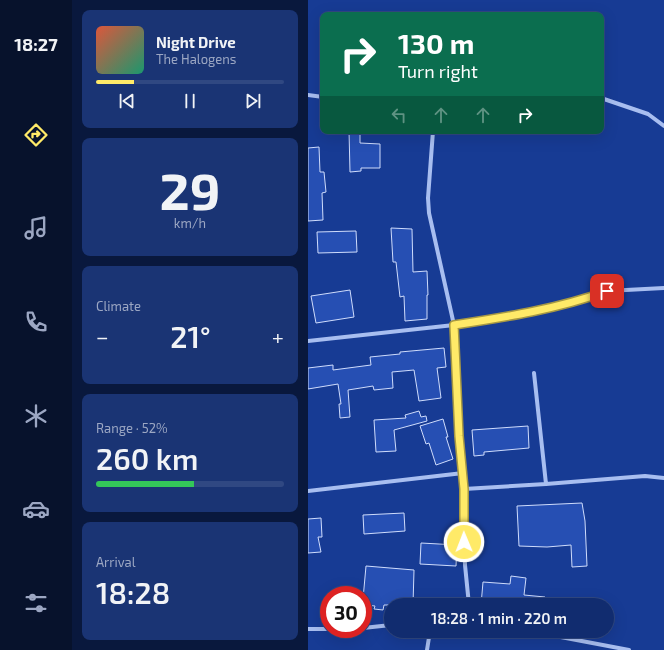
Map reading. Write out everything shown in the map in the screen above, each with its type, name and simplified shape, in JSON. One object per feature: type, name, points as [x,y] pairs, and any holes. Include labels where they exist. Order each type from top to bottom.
[{"type":"street","points":[[308,95],[320,97]]},
{"type":"street","points":[[604,99],[648,114],[664,126]]},
{"type":"street","points":[[433,134],[428,198],[429,213],[454,325],[459,436],[464,489],[464,551],[468,598]]},
{"type":"street","points":[[308,341],[454,325],[525,314],[607,291],[664,288]]},
{"type":"street","points":[[534,373],[546,484]]},
{"type":"street","points":[[308,491],[463,473]]},
{"type":"street","points":[[464,489],[645,476],[664,478]]},
{"type":"street","points":[[372,627],[384,626]]},
{"type":"street","points":[[308,629],[320,629]]},
{"type":"street","points":[[427,650],[429,638]]},
{"type":"street","points":[[566,638],[629,650]]},
{"type":"building","points":[[349,134],[360,134],[360,143],[380,144],[380,168],[361,168],[361,171],[350,172]]},
{"type":"building","points":[[319,147],[320,172],[324,172],[326,192],[322,193],[323,220],[308,221],[308,148]]},
{"type":"building","points":[[391,228],[412,229],[413,272],[427,271],[427,319],[405,321],[404,296],[400,297],[396,262],[393,262]]},
{"type":"building","points":[[356,231],[357,252],[318,253],[317,232]]},
{"type":"building","points":[[350,290],[354,317],[316,323],[311,296]]},
{"type":"building","points":[[444,348],[446,367],[437,368],[441,398],[419,401],[414,370],[392,372],[393,388],[374,390],[373,386],[348,390],[350,417],[340,418],[339,404],[341,404],[338,384],[308,389],[308,368],[333,365],[333,370],[371,365],[370,357],[400,354],[400,352]]},
{"type":"building","points":[[419,411],[421,417],[426,416],[427,421],[394,430],[396,451],[376,452],[374,420],[406,418],[405,415]]},
{"type":"building","points":[[443,419],[448,437],[446,437],[453,459],[436,465],[429,443],[426,444],[420,426]]},
{"type":"building","points":[[528,426],[529,448],[484,452],[484,455],[474,456],[472,430]]},
{"type":"building","points":[[582,503],[585,521],[587,566],[572,567],[571,545],[547,547],[519,546],[517,506]]},
{"type":"building","points":[[404,513],[405,531],[364,534],[363,515]]},
{"type":"building","points":[[321,518],[322,537],[318,537],[321,552],[308,553],[308,519]]},
{"type":"building","points":[[421,543],[457,545],[456,566],[420,564]]},
{"type":"building","points":[[366,566],[414,570],[413,598],[384,598],[383,610],[374,609],[375,606],[372,606],[372,586],[364,586]]},
{"type":"building","points":[[511,576],[526,578],[524,595],[545,598],[482,598],[483,582],[510,584]]},
{"type":"route","points":[[464,542],[464,489],[459,436],[454,325],[525,314],[607,291]]}]
